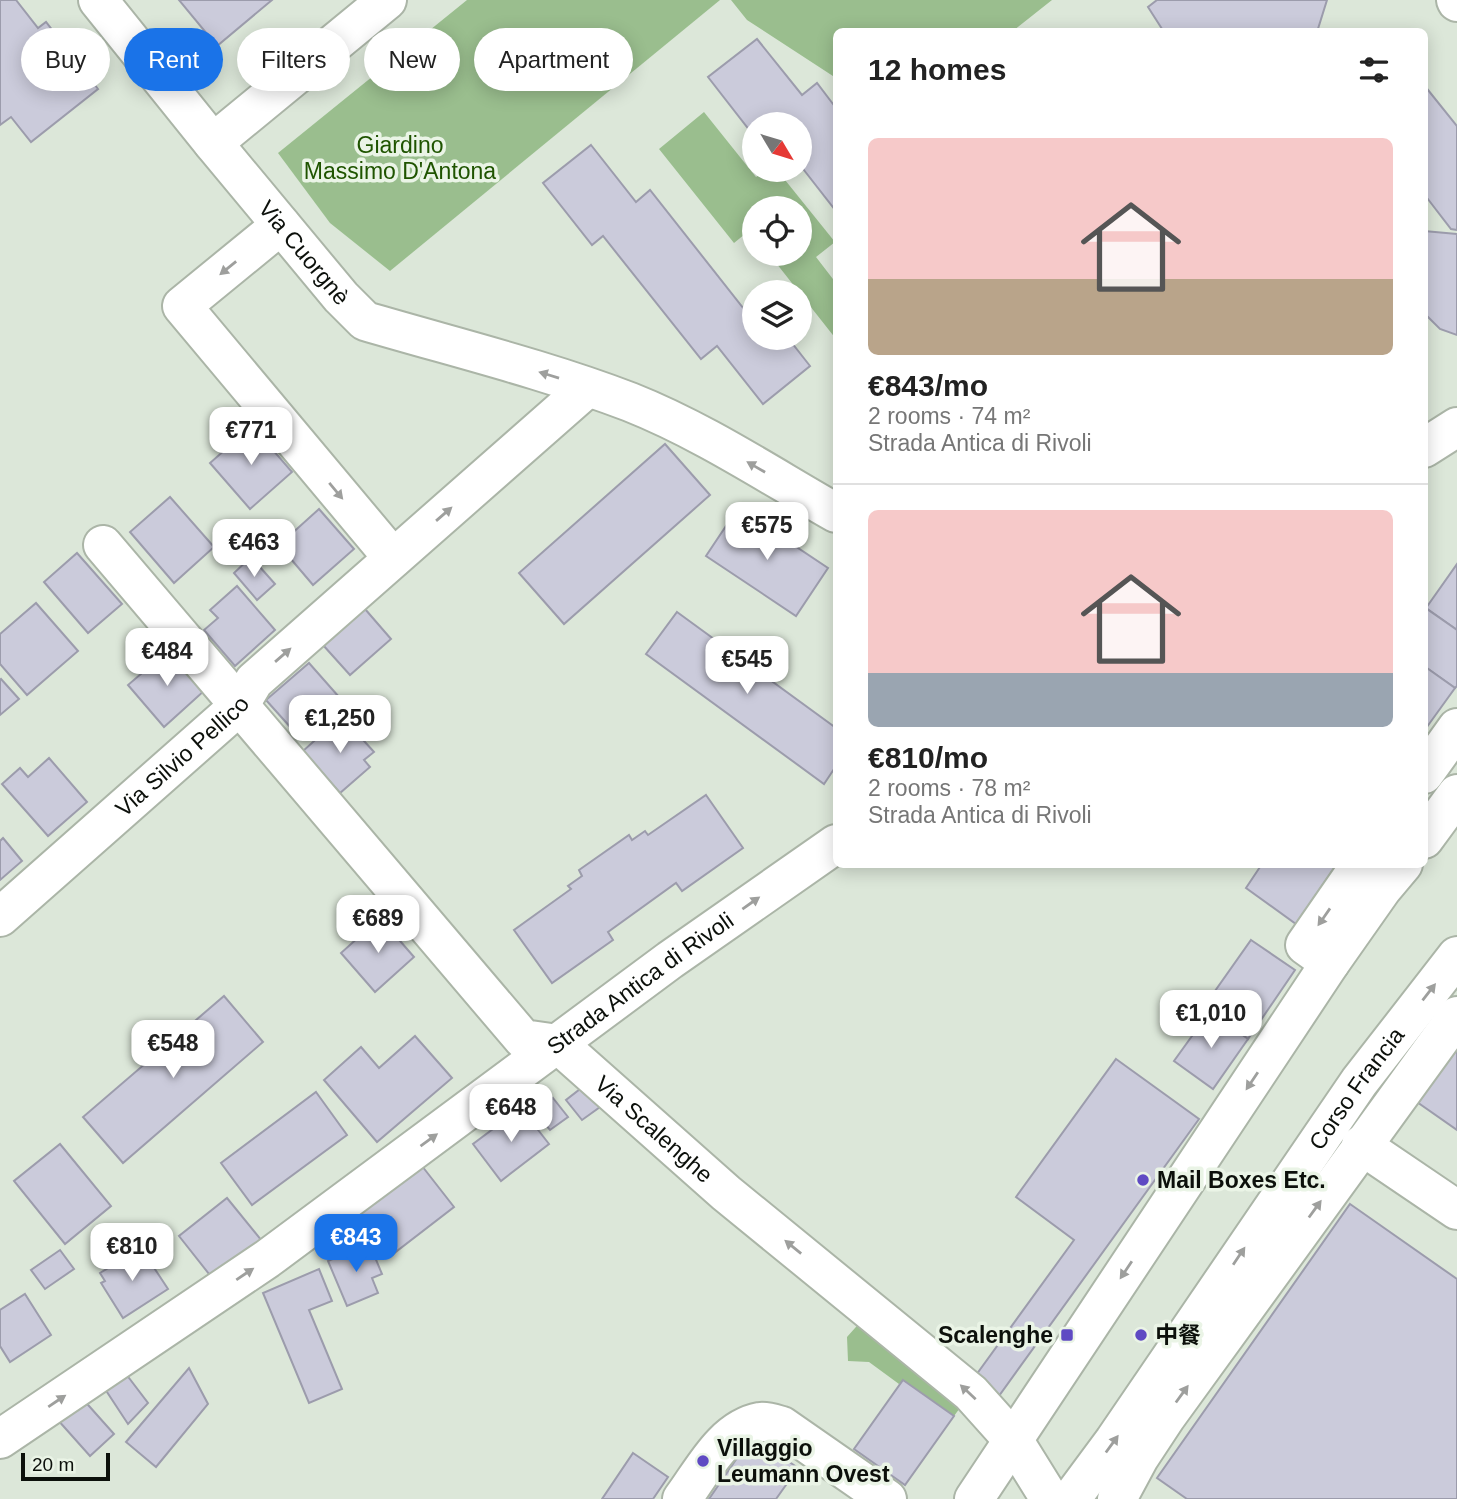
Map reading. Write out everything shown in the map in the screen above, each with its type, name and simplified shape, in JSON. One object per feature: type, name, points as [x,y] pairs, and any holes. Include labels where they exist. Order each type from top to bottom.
[{"type":"street","name":"Via Cuorgnè","points":[[99,0],[213,143],[351,308],[365,321],[630,402],[691,430],[833,511]]},
{"type":"street","points":[[213,143],[387,0]]},
{"type":"street","points":[[281,225],[182,306],[393,558],[587,388]]},
{"type":"street","points":[[1428,445],[1457,427]]},
{"type":"street","points":[[103,545],[523,1039],[558,1044]]},
{"type":"street","name":"Via Silvio Pellico","points":[[0,917],[239,706],[254,681],[393,558]]},
{"type":"street","points":[[1428,768],[1457,728]]},
{"type":"street","points":[[1428,834],[1457,794]]},
{"type":"street","name":"Strada Antica di Rivoli","points":[[0,1439],[267,1259],[670,960],[833,846]]},
{"type":"street","points":[[1330,962],[1305,945],[1358,868]]},
{"type":"street","points":[[974,1499],[1330,962],[1400,868]]},
{"type":"street","name":"Corso Francia","points":[[1072,1499],[1359,1083],[1457,956]]},
{"type":"street","name":"Corso Francia","points":[[1121,1497],[1166,1417],[1457,1016]]},
{"type":"street","name":"Via Scalenghe","points":[[558,1044],[726,1193],[971,1393],[1014,1441],[1049,1499]]},
{"type":"street","name":"Corso Francia","points":[[1361,1145],[1457,1210]]},
{"type":"street","points":[[682,1499],[722,1443],[744,1427],[763,1421],[782,1426],[887,1499]]},
{"type":"green space","name":"Giardino Massimo D'Antona","points":[[467,0],[720,0],[633,71],[633,28],[474,28],[474,91],[609,91],[390,271],[330,223],[278,153],[364,83],[364,91],[460,91],[460,28],[432,28]]},
{"type":"green space","points":[[731,0],[1052,0],[1017,28],[833,28],[833,76],[747,20]]},
{"type":"green space","points":[[704,112],[742,160],[742,182],[787,182],[798,196],[742,196],[742,236],[734,243],[659,149]]},
{"type":"green space","points":[[812,213],[833,240],[833,244],[816,257],[833,279],[833,335],[812,309],[812,280],[789,280],[778,266],[812,266]]},
{"type":"green space","points":[[871,1310],[971,1393],[954,1416],[903,1380],[899,1384],[869,1362],[848,1361],[847,1337]]},
{"type":"building","points":[[0,0],[16,0],[38,28],[21,28],[21,91],[95,91],[31,142],[11,117],[0,125]]},
{"type":"building","points":[[179,0],[272,0],[223,41],[223,28],[202,28]]},
{"type":"building","points":[[1157,0],[1327,0],[1318,28],[1161,28],[1148,7]]},
{"type":"building","points":[[46,22],[51,28],[38,28]]},
{"type":"building","points":[[757,39],[802,95],[817,83],[833,104],[833,207],[812,180],[812,112],[742,112],[742,121],[708,77]]},
{"type":"building","points":[[1428,90],[1457,126],[1457,230],[1451,229],[1428,199]]},
{"type":"building","points":[[591,145],[636,202],[650,190],[742,306],[742,350],[797,350],[810,366],[763,404],[717,346],[701,359],[603,236],[592,245],[543,183]]},
{"type":"building","points":[[1428,231],[1457,234],[1457,335],[1440,329],[1428,317]]},
{"type":"building","points":[[252,426],[292,472],[250,509],[210,463]]},
{"type":"building","points":[[665,444],[710,495],[564,624],[519,573]]},
{"type":"building","points":[[170,497],[214,547],[174,583],[130,532]]},
{"type":"building","points":[[738,508],[828,568],[796,616],[706,556]]},
{"type":"building","points":[[319,509],[354,549],[313,585],[279,545]]},
{"type":"building","points":[[77,553],[122,604],[88,633],[44,582]]},
{"type":"building","points":[[251,557],[275,584],[257,600],[234,573]]},
{"type":"building","points":[[1457,564],[1457,630],[1428,609],[1428,605]]},
{"type":"building","points":[[237,586],[275,630],[235,666],[204,630],[218,618],[210,610]]},
{"type":"building","points":[[36,603],[78,651],[27,695],[0,664],[0,634]]},
{"type":"building","points":[[365,609],[391,639],[350,675],[323,645]]},
{"type":"building","points":[[1428,610],[1457,630],[1455,688],[1428,669]]},
{"type":"building","points":[[677,612],[833,726],[833,770],[824,784],[646,654]]},
{"type":"building","points":[[170,649],[205,690],[164,727],[128,685]]},
{"type":"building","points":[[309,663],[339,697],[313,719],[309,715],[292,729],[266,700]]},
{"type":"building","points":[[1428,669],[1455,688],[1428,725]]},
{"type":"building","points":[[0,680],[19,699],[0,715]]},
{"type":"building","points":[[345,720],[374,752],[364,760],[370,767],[340,793],[303,751],[333,724],[336,728]]},
{"type":"building","points":[[49,758],[87,802],[48,836],[2,784],[20,768],[28,777]]},
{"type":"building","points":[[706,795],[743,848],[682,891],[676,883],[608,932],[613,940],[552,983],[514,930],[571,889],[568,886],[582,876],[579,870],[629,835],[632,840],[645,831],[648,835]]},
{"type":"building","points":[[3,838],[22,861],[0,880],[0,841]]},
{"type":"building","points":[[1259,868],[1334,868],[1296,924],[1246,888]]},
{"type":"building","points":[[380,918],[414,957],[375,992],[341,953]]},
{"type":"building","points":[[1251,940],[1295,970],[1248,1039],[1203,1008]]},
{"type":"building","points":[[224,996],[263,1042],[123,1163],[83,1117]]},
{"type":"building","points":[[1210,1011],[1248,1039],[1213,1089],[1174,1061]]},
{"type":"building","points":[[415,1036],[452,1078],[377,1142],[324,1080],[361,1047],[379,1068]]},
{"type":"building","points":[[1457,1046],[1457,1130],[1417,1102]]},
{"type":"building","points":[[1116,1059],[1199,1119],[996,1400],[971,1382],[1074,1240],[1016,1197]]},
{"type":"building","points":[[584,1086],[600,1107],[582,1120],[566,1100]]},
{"type":"building","points":[[316,1092],[347,1135],[252,1205],[221,1163]]},
{"type":"building","points":[[553,1098],[568,1117],[550,1130],[535,1112]]},
{"type":"building","points":[[521,1108],[549,1144],[501,1181],[473,1144]]},
{"type":"building","points":[[60,1144],[111,1206],[65,1244],[14,1181]]},
{"type":"building","points":[[422,1166],[454,1207],[393,1254],[361,1213]]},
{"type":"building","points":[[227,1198],[262,1241],[213,1279],[179,1236]]},
{"type":"building","points":[[1350,1204],[1457,1279],[1457,1499],[1187,1499],[1157,1478]]},
{"type":"building","points":[[369,1243],[382,1274],[372,1278],[378,1293],[347,1306],[328,1261]]},
{"type":"building","points":[[141,1248],[168,1289],[123,1318],[101,1283],[105,1281],[100,1273]]},
{"type":"building","points":[[60,1250],[74,1269],[45,1289],[31,1270]]},
{"type":"building","points":[[319,1269],[332,1301],[309,1310],[342,1389],[309,1403],[263,1293]]},
{"type":"building","points":[[25,1294],[51,1335],[10,1362],[0,1346],[0,1310]]},
{"type":"building","points":[[189,1368],[208,1404],[156,1467],[126,1442]]},
{"type":"building","points":[[126,1374],[148,1403],[128,1424],[105,1389]]},
{"type":"building","points":[[903,1380],[954,1416],[905,1485],[854,1449]]},
{"type":"building","points":[[81,1397],[114,1434],[90,1456],[57,1419]]},
{"type":"building","points":[[748,1442],[768,1456],[772,1450],[798,1468],[776,1499],[709,1499]]},
{"type":"building","points":[[633,1453],[668,1477],[653,1499],[602,1499]]},
{"type":"place","name":"Mail Boxes Etc.","points":[[1143,1180]]},
{"type":"place","name":"Scalenghe","points":[[1067,1335]]},
{"type":"place","name":"中餐","points":[[1141,1335]]},
{"type":"place","name":"Villaggio Leumann Ovest","points":[[703,1461]]}]
